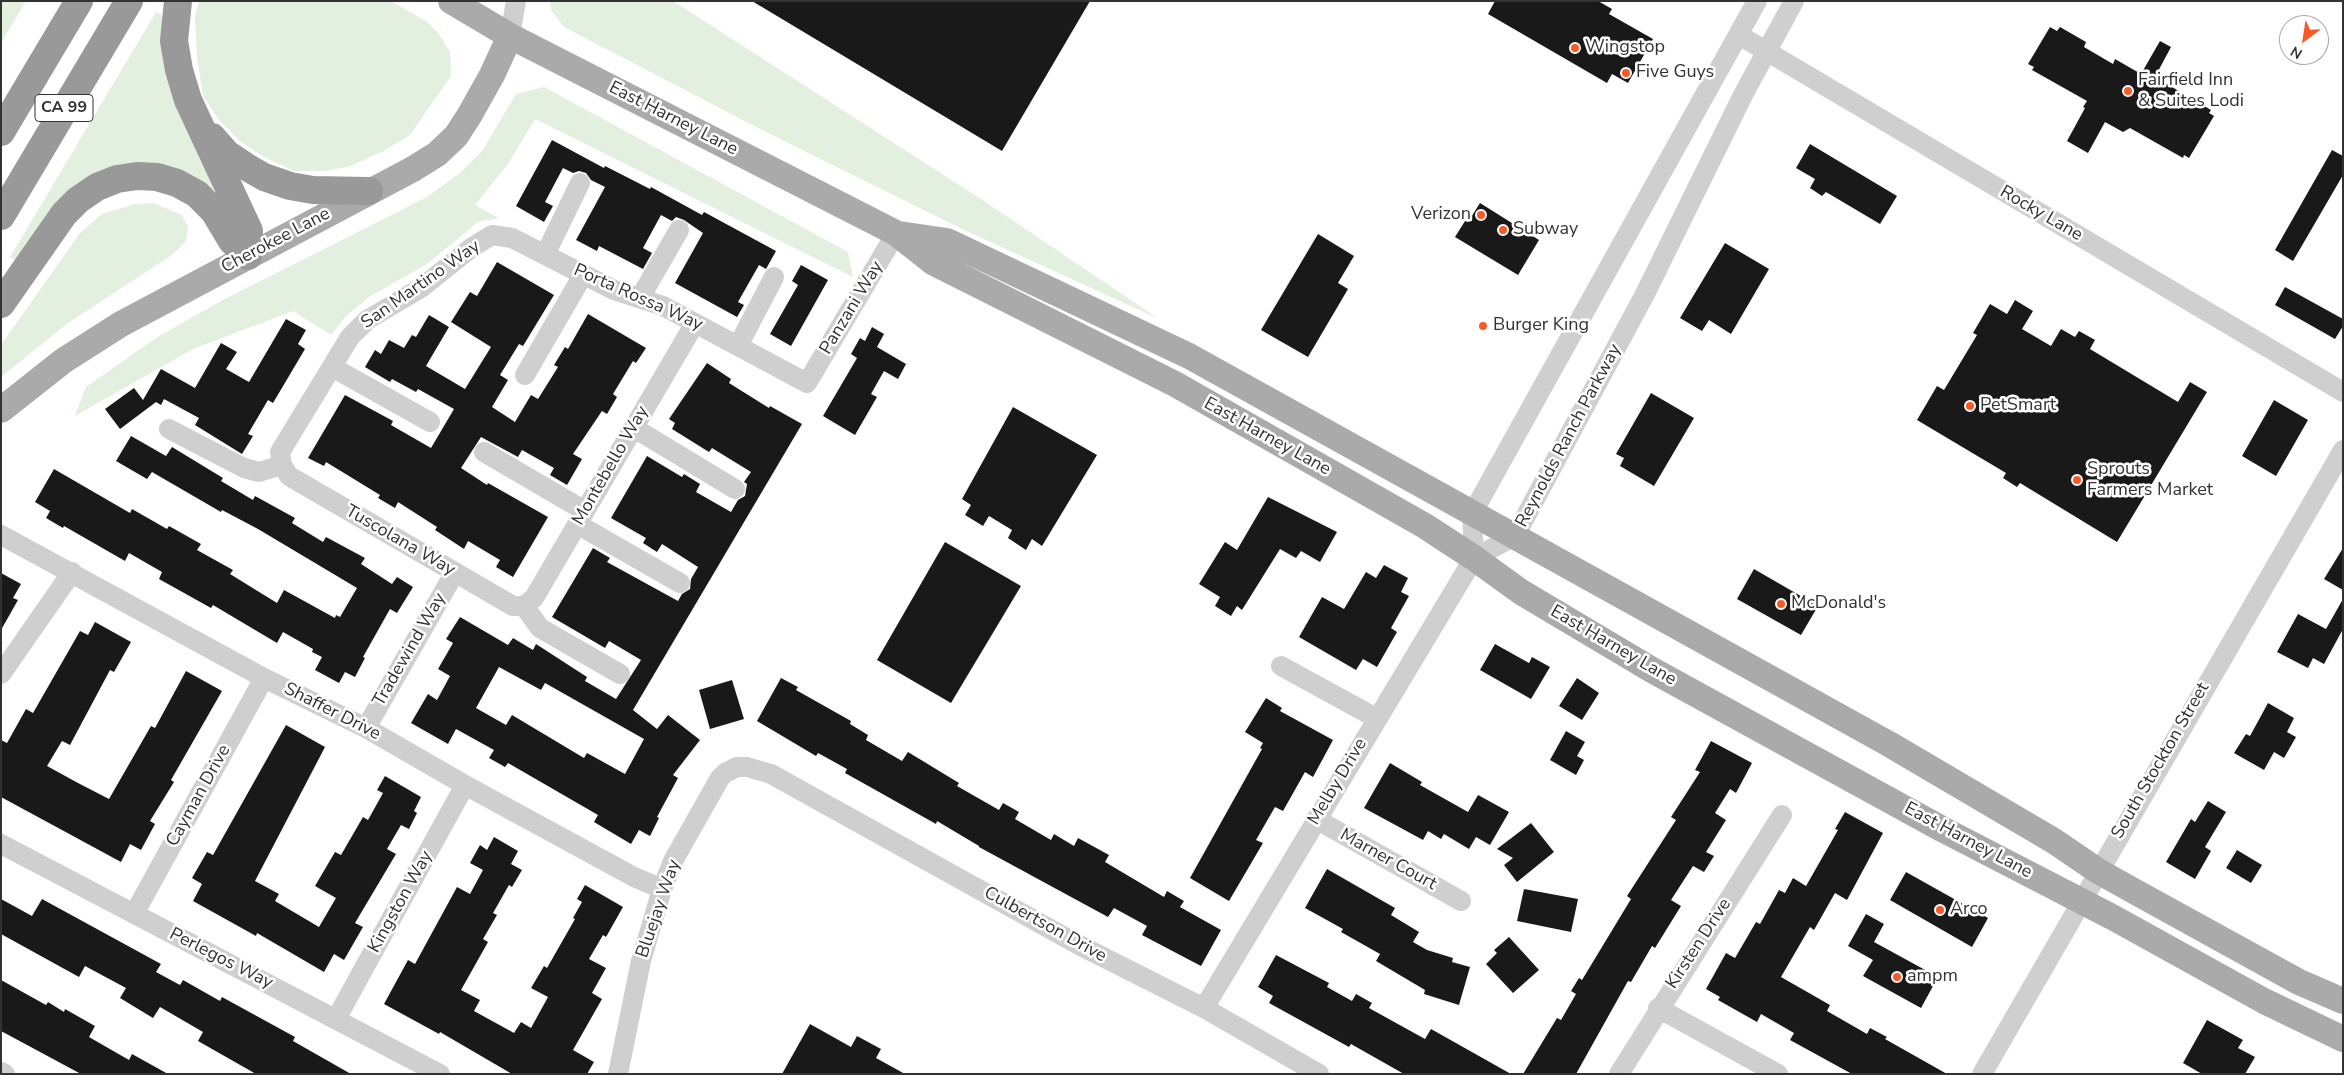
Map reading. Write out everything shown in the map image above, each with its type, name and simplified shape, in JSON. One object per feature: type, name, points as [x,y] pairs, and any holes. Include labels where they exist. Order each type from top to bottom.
[{"type":"highway","points":[[1,131],[61,1]]},
{"type":"highway","name":"CA 99","points":[[1,131],[78,1]]},
{"type":"highway","name":"CA 99","points":[[1,216],[129,1]]},
{"type":"highway","points":[[178,1],[174,41],[178,70],[188,100],[202,126],[250,231],[248,256]]},
{"type":"highway","points":[[202,126],[226,154],[264,177],[290,186],[313,190],[369,191]]},
{"type":"highway","points":[[1,304],[64,214],[78,200],[97,187],[117,178],[157,177],[177,183],[197,194],[214,210],[232,241],[248,256]]},
{"type":"main road","name":"East Harney Lane","points":[[451,1],[510,36],[896,234],[934,263],[1175,384],[1426,526],[1521,592],[1652,670],[1942,829],[2081,900],[2264,1001],[2343,1039]]},
{"type":"main road","name":"Cherokee Lane","points":[[1,410],[63,361],[121,324],[413,169],[437,154],[456,136],[492,75],[510,36]]},
{"type":"main road","name":"East Harney Lane","points":[[896,234],[948,241],[1189,356],[1890,744],[2054,841],[2098,871],[2299,982],[2343,1001]]},
{"type":"street","points":[[510,36],[516,1]]},
{"type":"street","points":[[1474,558],[1472,514],[1757,1]]},
{"type":"street","name":"Reynolds Ranch Parkway","points":[[1474,558],[1515,536],[1645,294],[1743,95],[1794,1]]},
{"type":"street","name":"Rocky Lane","points":[[1738,35],[2343,392]]},
{"type":"street","points":[[544,255],[580,183]]},
{"type":"street","points":[[640,298],[679,230]]},
{"type":"street","name":"Panzani Way","points":[[807,383],[896,234]]},
{"type":"street","name":"Porta Rossa Way","points":[[492,235],[512,238],[614,290],[663,306],[807,383]]},
{"type":"street","name":"San Martino Way","points":[[282,465],[280,452],[350,337],[367,320],[421,288],[471,248],[492,235]]},
{"type":"street","points":[[525,375],[583,274]]},
{"type":"street","points":[[738,346],[774,277]]},
{"type":"street","name":"Montebello Way","points":[[524,606],[534,598],[695,323]]},
{"type":"street","points":[[332,367],[430,422]]},
{"type":"street","points":[[634,428],[735,489]]},
{"type":"street","points":[[169,429],[244,468],[259,472],[282,465]]},
{"type":"street","name":"South Stockton Street","points":[[1982,1074],[2343,450]]},
{"type":"street","points":[[484,452],[680,583]]},
{"type":"street","name":"Tuscolana Way","points":[[282,465],[289,476],[513,606],[524,606]]},
{"type":"street","name":"Shaffer Drive","points":[[1,535],[264,678],[366,728],[465,785],[634,877],[662,889]]},
{"type":"street","name":"Melby Drive","points":[[1204,1008],[1376,718],[1474,558]]},
{"type":"street","points":[[1,674],[72,572]]},
{"type":"street","name":"Tradewind Way","points":[[366,728],[455,572]]},
{"type":"street","points":[[524,606],[540,628],[620,674]]},
{"type":"street","points":[[1281,666],[1376,718]]},
{"type":"street","name":"Cayman Drive","points":[[134,914],[264,678]]},
{"type":"street","name":"Bluejay Way","points":[[618,1074],[640,961],[662,889],[674,861],[720,778],[732,770],[747,767],[771,774]]},
{"type":"street","name":"Culbertson Drive","points":[[771,774],[1079,945],[1204,1008],[1319,1074]]},
{"type":"street","name":"Kingston Way","points":[[336,1019],[465,785]]},
{"type":"street","name":"Kirsten Drive","points":[[1619,1074],[1658,1008],[1782,815]]},
{"type":"street","name":"Marner Court","points":[[1316,819],[1461,901]]},
{"type":"street","name":"Perlegos Way","points":[[1,844],[440,1074]]},
{"type":"street","points":[[1658,1008],[1778,1074]]},
{"type":"street","points":[[1,1072],[5,1074]]},
{"type":"green space","points":[[1,1],[26,1],[1,43]]},
{"type":"green space","points":[[199,1],[391,1],[426,21],[438,33],[450,52],[451,76],[410,135],[382,152],[348,167],[323,171],[294,171],[264,157],[241,142],[219,120],[203,96],[197,57],[195,17]]},
{"type":"green space","points":[[550,1],[673,1],[981,199],[1159,319],[962,229],[760,129],[564,27],[551,10]]},
{"type":"green space","points":[[156,12],[166,18],[218,186],[210,191],[130,166],[20,263],[10,257]]},
{"type":"green space","points":[[544,87],[848,252],[853,277],[535,119],[508,164],[475,205],[499,218],[478,222],[427,264],[369,297],[346,316],[331,335],[293,311],[193,349],[75,416],[86,387],[156,338],[219,302],[427,197],[460,173],[482,151],[516,94]]},
{"type":"green space","points":[[153,203],[182,215],[188,227],[186,241],[172,255],[68,323],[1,377],[1,345],[80,233],[102,214],[135,204]]},
{"type":"building","points":[[752,1],[1090,1],[1002,151]]},
{"type":"building","points":[[1495,1],[1598,1],[1612,9],[1609,14],[1653,39],[1628,83],[1612,74],[1607,83],[1488,14]]},
{"type":"building","name":"Fairfield Inn & Suites Lodi","points":[[2050,27],[2057,31],[2060,27],[2086,42],[2084,47],[2113,64],[2115,59],[2141,74],[2160,41],[2171,47],[2155,77],[2211,110],[2209,113],[2214,116],[2189,158],[2184,155],[2183,158],[2130,128],[2123,132],[2105,122],[2088,153],[2067,141],[2087,101],[2032,70],[2034,67],[2028,64]]},
{"type":"building","points":[[552,140],[604,168],[605,166],[650,189],[651,187],[702,215],[704,212],[776,251],[766,269],[759,265],[738,302],[744,305],[737,317],[675,283],[703,233],[684,220],[676,217],[672,221],[661,215],[643,248],[652,253],[643,269],[599,246],[597,251],[576,240],[605,187],[591,180],[586,173],[579,171],[573,173],[563,168],[545,202],[553,206],[544,222],[516,206]]},
{"type":"building","points":[[1810,144],[1897,196],[1880,224],[1826,192],[1822,196],[1810,188],[1815,179],[1796,168]]},
{"type":"building","points":[[2332,150],[2343,156],[2343,175],[2293,261],[2275,250]]},
{"type":"building","points":[[1480,203],[1539,240],[1518,275],[1455,237],[1465,221],[1468,222]]},
{"type":"building","points":[[1318,234],[1354,256],[1338,283],[1348,289],[1308,357],[1261,330]]},
{"type":"building","points":[[1725,243],[1769,269],[1731,334],[1709,320],[1702,331],[1680,318]]},
{"type":"building","points":[[497,262],[554,295],[523,346],[519,344],[500,375],[508,380],[492,407],[515,422],[531,395],[538,399],[558,367],[554,365],[565,347],[568,349],[588,314],[646,348],[636,363],[633,361],[613,394],[617,397],[607,414],[602,411],[573,454],[582,459],[567,485],[550,475],[554,468],[522,450],[518,457],[481,437],[461,468],[487,485],[488,483],[548,517],[513,577],[496,567],[500,560],[468,541],[464,549],[435,530],[437,527],[398,502],[395,508],[378,498],[380,495],[326,462],[324,466],[308,458],[345,395],[393,421],[391,425],[431,448],[454,409],[418,389],[416,392],[392,379],[390,382],[365,367],[375,350],[381,354],[389,340],[404,348],[412,335],[416,337],[429,315],[449,327],[426,366],[465,389],[491,347],[451,322],[470,292],[477,296]]},
{"type":"building","points":[[801,265],[828,280],[791,346],[770,334],[798,285],[792,281]]},
{"type":"building","points":[[2285,287],[2343,319],[2343,326],[2335,339],[2275,305]]},
{"type":"building","points":[[2015,300],[2033,311],[2022,329],[2051,346],[2061,329],[2075,337],[2079,331],[2095,340],[2090,349],[2178,402],[2190,382],[2207,392],[2117,542],[2020,483],[2017,487],[2003,478],[2006,473],[1917,420],[1937,386],[1944,390],[1977,335],[1973,333],[1990,304],[2007,314]]},
{"type":"building","points":[[286,319],[306,330],[298,344],[305,349],[273,403],[268,400],[248,434],[253,436],[242,454],[195,425],[199,418],[164,399],[161,405],[156,402],[120,429],[105,409],[134,388],[143,400],[161,369],[195,388],[221,343],[237,352],[226,369],[249,382]]},
{"type":"building","points":[[872,327],[884,334],[877,347],[906,364],[898,379],[884,371],[871,394],[877,397],[855,435],[823,416],[857,358],[851,354],[860,338],[865,341]]},
{"type":"building","points":[[707,363],[731,379],[729,383],[769,408],[770,406],[802,424],[633,710],[657,729],[668,715],[700,740],[673,775],[678,778],[657,817],[659,818],[650,836],[639,830],[631,844],[594,822],[598,815],[508,763],[505,767],[489,758],[494,750],[456,729],[448,744],[411,723],[428,694],[437,700],[450,676],[438,669],[453,643],[446,639],[460,617],[508,645],[513,638],[533,650],[536,644],[587,677],[585,681],[616,699],[641,660],[609,641],[605,648],[552,617],[593,548],[610,558],[607,562],[678,601],[682,594],[690,589],[691,579],[698,567],[662,544],[657,552],[643,543],[646,538],[611,518],[647,456],[682,477],[684,474],[700,484],[696,492],[731,512],[738,500],[745,496],[747,484],[744,482],[751,472],[712,448],[709,452],[672,429],[675,423],[669,419]],"holes":[[[499,667],[541,690],[545,683],[644,739],[625,774],[587,753],[584,758],[512,715],[506,725],[476,708]]]},
{"type":"building","points":[[1651,393],[1694,418],[1654,486],[1620,466],[1624,458],[1616,454]]},
{"type":"building","points":[[2274,400],[2308,420],[2276,476],[2242,456]]},
{"type":"building","points":[[1013,407],[1097,455],[1042,546],[1032,539],[1026,550],[1008,538],[1012,530],[989,516],[983,526],[965,515],[971,505],[962,499]]},
{"type":"building","points":[[131,436],[166,456],[172,447],[223,478],[221,481],[253,500],[255,496],[295,518],[292,523],[323,542],[326,537],[365,558],[361,564],[392,584],[397,577],[413,587],[397,613],[390,609],[363,657],[365,658],[355,677],[345,672],[339,683],[315,670],[322,657],[312,652],[313,649],[283,632],[277,643],[213,605],[211,608],[159,579],[162,572],[129,553],[125,561],[64,526],[63,528],[46,518],[50,511],[35,502],[54,469],[130,513],[132,509],[167,529],[169,526],[201,544],[197,550],[233,570],[230,574],[277,603],[284,590],[335,618],[336,615],[340,617],[357,588],[258,529],[222,510],[221,512],[152,472],[147,479],[116,461]]},
{"type":"building","points":[[1268,497],[1337,532],[1320,562],[1301,551],[1296,558],[1280,549],[1242,610],[1237,606],[1231,616],[1215,606],[1220,597],[1199,584],[1225,542],[1237,550]]},
{"type":"building","points":[[945,542],[1021,586],[951,703],[877,660]]},
{"type":"building","points":[[2343,548],[2343,590],[2324,579]]},
{"type":"building","points":[[1384,565],[1408,578],[1401,592],[1409,596],[1391,628],[1397,632],[1377,667],[1363,659],[1356,670],[1299,637],[1322,597],[1344,609],[1366,572],[1376,578]]},
{"type":"building","points":[[1754,569],[1818,606],[1801,635],[1737,599]]},
{"type":"building","points":[[1,573],[21,584],[13,598],[18,600],[1,630]]},
{"type":"building","points":[[2343,599],[2343,629],[2324,664],[2313,658],[2308,668],[2277,652],[2298,614],[2326,629]]},
{"type":"building","points":[[95,622],[131,642],[114,672],[110,670],[70,745],[62,741],[47,766],[78,783],[109,799],[151,726],[155,728],[186,671],[222,691],[171,780],[174,782],[150,821],[155,824],[141,850],[130,844],[121,862],[1,797],[1,740],[7,743],[26,709],[33,713],[80,631],[88,635]]},
{"type":"building","points":[[1495,644],[1529,663],[1532,657],[1550,667],[1531,699],[1480,670]]},
{"type":"building","points":[[781,678],[798,687],[796,690],[851,721],[850,724],[868,735],[866,740],[902,761],[908,752],[959,783],[957,786],[999,810],[1003,803],[1019,812],[1015,819],[1051,840],[1054,834],[1074,846],[1078,838],[1109,855],[1105,862],[1164,897],[1167,891],[1184,901],[1180,907],[1221,930],[1201,966],[1142,935],[1147,926],[1114,908],[1108,917],[979,847],[937,821],[936,824],[845,773],[847,769],[818,753],[816,756],[757,721]]},
{"type":"building","points":[[1577,678],[1599,693],[1582,720],[1559,706]]},
{"type":"building","points":[[732,680],[744,719],[710,729],[699,690]]},
{"type":"building","points":[[1266,698],[1282,708],[1280,711],[1333,740],[1313,777],[1305,772],[1283,811],[1275,807],[1256,840],[1263,843],[1229,901],[1190,878],[1262,749],[1260,748],[1263,743],[1245,732]]},
{"type":"building","points":[[2268,703],[2294,718],[2287,732],[2296,737],[2284,758],[2274,752],[2264,770],[2234,753],[2246,734],[2250,736]]},
{"type":"building","points":[[286,725],[325,747],[255,881],[279,894],[275,901],[319,927],[336,898],[315,886],[335,852],[341,855],[363,817],[368,820],[383,793],[377,790],[385,776],[421,797],[414,811],[417,813],[409,829],[401,825],[387,849],[396,854],[355,923],[363,927],[344,960],[334,954],[324,972],[257,933],[256,936],[193,901],[202,884],[192,878],[207,852],[213,855]]},
{"type":"building","points":[[1566,731],[1585,742],[1577,756],[1584,760],[1576,775],[1550,760]]},
{"type":"building","points":[[1711,741],[1752,763],[1736,793],[1730,789],[1715,813],[1726,820],[1706,852],[1714,856],[1704,872],[1693,866],[1671,900],[1681,906],[1655,948],[1652,946],[1631,982],[1628,981],[1576,1074],[1523,1074],[1557,1018],[1561,1020],[1576,994],[1571,991],[1579,978],[1582,980],[1631,899],[1627,896],[1676,820],[1671,817],[1700,772],[1695,770]]},
{"type":"building","points":[[1390,763],[1422,782],[1420,785],[1468,812],[1478,795],[1509,812],[1490,845],[1476,837],[1469,849],[1444,834],[1441,839],[1428,831],[1423,840],[1364,808]]},
{"type":"building","points":[[2208,801],[2226,812],[2205,847],[2211,851],[2195,879],[2166,862],[2191,819],[2195,822]]},
{"type":"building","points":[[1845,812],[1883,833],[1847,900],[1835,893],[1814,930],[1810,927],[1781,977],[1830,1005],[1827,1011],[1867,1034],[1870,1028],[1887,1037],[1885,1039],[1947,1074],[1852,1074],[1790,1040],[1794,1033],[1761,1014],[1757,1022],[1718,1000],[1720,997],[1706,989],[1726,953],[1735,958],[1756,922],[1760,924],[1779,890],[1785,893],[1793,878],[1806,886],[1838,830],[1835,829]]},
{"type":"building","points":[[1531,823],[1554,852],[1517,882],[1504,865],[1513,858],[1497,849]]},
{"type":"building","points":[[494,837],[518,851],[511,864],[522,870],[512,887],[509,885],[493,913],[497,915],[483,939],[488,942],[461,990],[480,1000],[474,1011],[514,1033],[521,1022],[531,1028],[548,997],[531,988],[544,966],[547,968],[575,919],[573,918],[582,902],[577,899],[585,885],[623,907],[606,937],[603,935],[589,959],[606,968],[592,993],[602,999],[573,1050],[594,1062],[587,1074],[512,1074],[440,1032],[439,1034],[384,1004],[408,960],[415,964],[457,887],[470,894],[483,870],[470,863],[480,845],[487,850]]},
{"type":"building","points":[[2237,850],[2262,865],[2251,883],[2226,868]]},
{"type":"building","points":[[1327,869],[1395,908],[1391,915],[1419,932],[1413,942],[1427,950],[1453,958],[1452,962],[1470,967],[1459,1005],[1424,994],[1425,990],[1376,961],[1380,954],[1341,932],[1343,929],[1305,908]]},
{"type":"building","points":[[1906,872],[1988,918],[1972,947],[1890,900]]},
{"type":"building","points":[[1524,889],[1578,899],[1571,932],[1517,921]]},
{"type":"building","points":[[1,899],[32,916],[42,899],[161,964],[156,972],[180,985],[183,980],[220,1001],[222,997],[295,1037],[293,1041],[351,1074],[256,1074],[198,1041],[203,1032],[160,1007],[153,1018],[120,998],[126,988],[85,966],[79,977],[1,934]]},
{"type":"building","points":[[1866,914],[1884,924],[1874,942],[1938,977],[1921,1008],[1863,976],[1873,960],[1848,946]]},
{"type":"building","points":[[1509,937],[1539,970],[1513,993],[1486,964],[1497,953],[1494,950]]},
{"type":"building","points":[[1276,955],[1329,983],[1327,987],[1352,1001],[1356,994],[1372,1003],[1369,1008],[1425,1039],[1431,1029],[1511,1074],[1404,1074],[1351,1044],[1349,1047],[1269,1003],[1273,996],[1258,987]]},
{"type":"building","points":[[1,980],[46,1005],[48,1002],[64,1012],[65,1009],[95,1026],[89,1037],[129,1060],[132,1054],[168,1074],[81,1074],[1,1031]]},
{"type":"building","points":[[2207,1020],[2243,1040],[2238,1048],[2255,1057],[2245,1074],[2202,1074],[2183,1063]]},
{"type":"building","points":[[810,1024],[851,1047],[857,1036],[881,1049],[876,1058],[905,1074],[782,1074]]},
{"type":"place","name":"Wingstop","points":[[1575,48]]},
{"type":"place","name":"Five Guys","points":[[1626,73]]},
{"type":"place","name":"Fairfield Inn & Suites Lodi","points":[[2128,91]]},
{"type":"place","name":"Verizon","points":[[1481,215]]},
{"type":"place","name":"Subway","points":[[1503,230]]},
{"type":"place","name":"Burger King","points":[[1483,326]]},
{"type":"place","name":"PetSmart","points":[[1970,406]]},
{"type":"place","name":"Sprouts Farmers Market","points":[[2077,480]]},
{"type":"place","name":"McDonald's","points":[[1781,604]]},
{"type":"place","name":"Arco","points":[[1940,910]]},
{"type":"place","name":"ampm","points":[[1897,977]]}]
